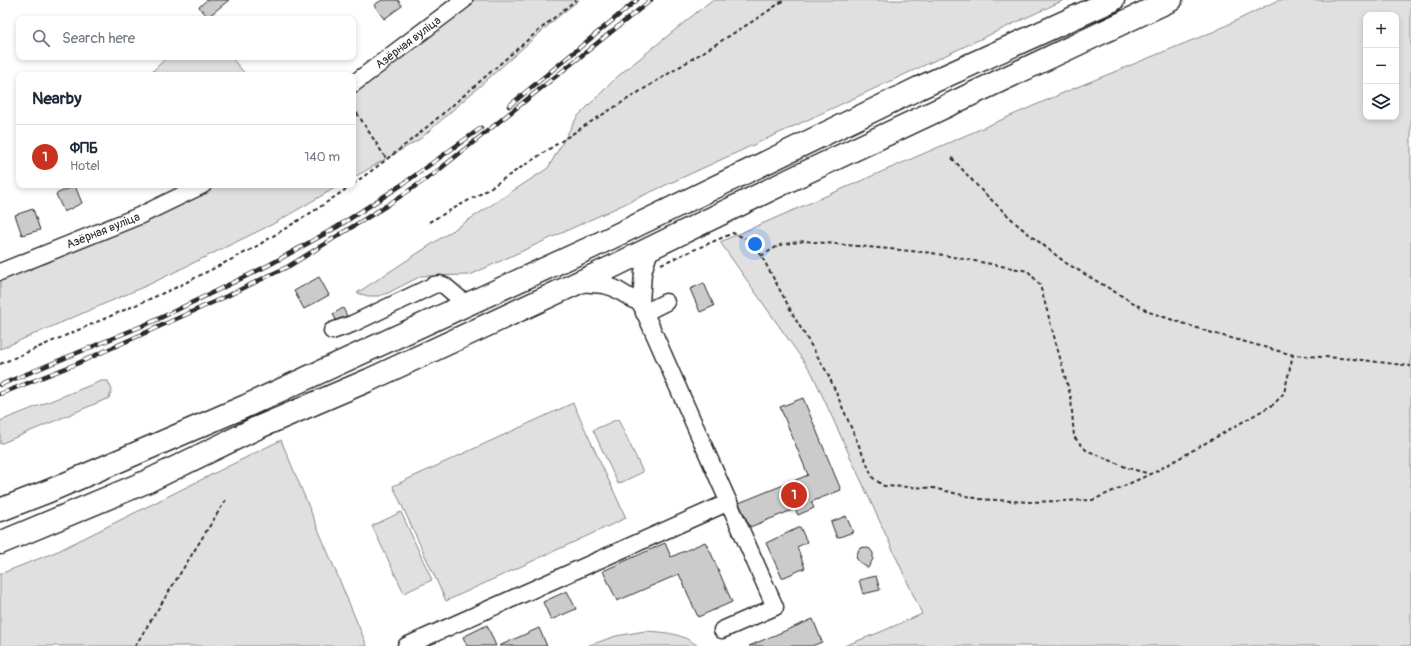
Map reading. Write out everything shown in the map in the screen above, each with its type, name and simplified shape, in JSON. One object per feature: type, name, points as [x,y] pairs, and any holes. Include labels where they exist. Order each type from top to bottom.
[{"type":"highway","points":[[0,510],[56,488],[246,406],[597,244],[919,88],[1113,0]]},
{"type":"highway","points":[[0,543],[148,481],[258,428],[369,380],[576,282],[614,266],[651,246],[1171,0]]},
{"type":"street","name":"Азёрная вуліца","points":[[356,82],[464,0]]},
{"type":"street","name":"Азёрная вуліца","points":[[0,272],[139,216],[197,188]]},
{"type":"street","points":[[651,246],[643,272],[643,308],[775,607],[722,630]]},
{"type":"street","points":[[576,282],[604,285],[614,288],[643,308],[666,302]]},
{"type":"street","points":[[332,332],[440,284],[445,286],[466,304]]},
{"type":"street","points":[[406,646],[729,502]]},
{"type":"path","points":[[356,182],[387,160],[537,31],[576,0]]},
{"type":"path","points":[[429,222],[482,193],[784,0]]},
{"type":"path","points":[[356,112],[387,160]]},
{"type":"path","points":[[952,158],[981,190],[1020,227],[1066,263],[1149,312],[1209,332],[1293,355],[1354,359],[1411,366]]},
{"type":"path","points":[[0,364],[175,288],[252,249],[317,209],[348,188]]},
{"type":"path","points":[[643,272],[733,233],[754,242],[796,320],[828,374],[873,478],[884,486],[933,488],[979,499],[1028,502],[1093,500],[1150,474],[1274,404],[1284,393],[1293,355]]},
{"type":"path","points":[[761,256],[780,245],[804,242],[932,253],[1028,271],[1040,285],[1071,398],[1074,437],[1086,450],[1128,468],[1150,474]]},
{"type":"path","points":[[135,646],[227,498]]},
{"type":"shaded area","points":[[464,0],[579,0],[420,139],[356,176],[356,82]]},
{"type":"shaded area","points":[[712,0],[1064,0],[470,275],[421,276],[379,296],[368,296],[357,293],[548,168],[577,117],[618,76]]},
{"type":"shaded area","points":[[1278,0],[1411,0],[1411,646],[844,646],[922,614],[812,373],[720,242],[1077,87],[1215,31]]},
{"type":"shaded area","points":[[164,60],[234,60],[244,72],[152,72]]},
{"type":"shaded area","points":[[196,188],[335,188],[273,224],[148,285],[0,349],[0,273]]},
{"type":"shaded area","points":[[101,381],[108,381],[112,390],[109,398],[0,444],[0,421]]},
{"type":"shaded area","points":[[573,403],[626,518],[446,601],[393,486]]},
{"type":"shaded area","points":[[618,419],[643,472],[618,484],[593,430]]},
{"type":"shaded area","points":[[281,440],[367,646],[0,646],[0,574],[58,551]]},
{"type":"shaded area","points":[[401,512],[432,580],[404,593],[372,526]]},
{"type":"shaded area","points":[[645,631],[679,636],[686,638],[698,646],[587,646],[616,636]]},
{"type":"building","points":[[207,0],[229,0],[209,16],[207,16],[199,7]]},
{"type":"building","points":[[382,0],[398,0],[402,6],[384,19],[374,5]]},
{"type":"building","points":[[70,188],[76,188],[82,203],[64,212],[56,194]]},
{"type":"building","points":[[33,209],[40,230],[22,235],[15,215]]},
{"type":"building","points":[[319,277],[329,295],[304,309],[294,291]]},
{"type":"building","points":[[704,283],[714,306],[700,312],[690,289]]},
{"type":"building","points":[[343,308],[347,316],[336,320],[333,314]]},
{"type":"building","points":[[803,398],[841,490],[811,502],[814,508],[798,515],[795,509],[750,527],[739,503],[808,475],[780,407]]},
{"type":"building","points":[[846,516],[853,532],[837,538],[831,522]]},
{"type":"building","points":[[800,527],[807,542],[797,547],[805,568],[782,578],[766,543]]},
{"type":"building","points":[[705,542],[732,602],[698,617],[679,574],[617,601],[603,571],[665,543],[671,557]]},
{"type":"building","points":[[864,547],[870,549],[873,553],[873,559],[868,568],[859,562],[856,557],[859,549]]},
{"type":"building","points":[[876,576],[880,590],[863,594],[859,580]]},
{"type":"building","points":[[567,591],[576,609],[551,620],[543,602]]},
{"type":"building","points":[[813,619],[822,642],[812,646],[749,646]]},
{"type":"building","points":[[487,625],[496,646],[467,646],[463,637]]},
{"type":"building","points":[[539,628],[547,646],[499,646]]},
{"type":"railway","points":[[509,106],[637,0]]},
{"type":"railway","points":[[0,394],[76,364],[227,296],[289,266],[386,206],[435,173],[651,0]]},
{"type":"railway","points":[[0,385],[154,321],[269,265],[337,227],[403,184],[481,128]]},
{"type":"place","name":"ФПБ","points":[[794,495]]}]
